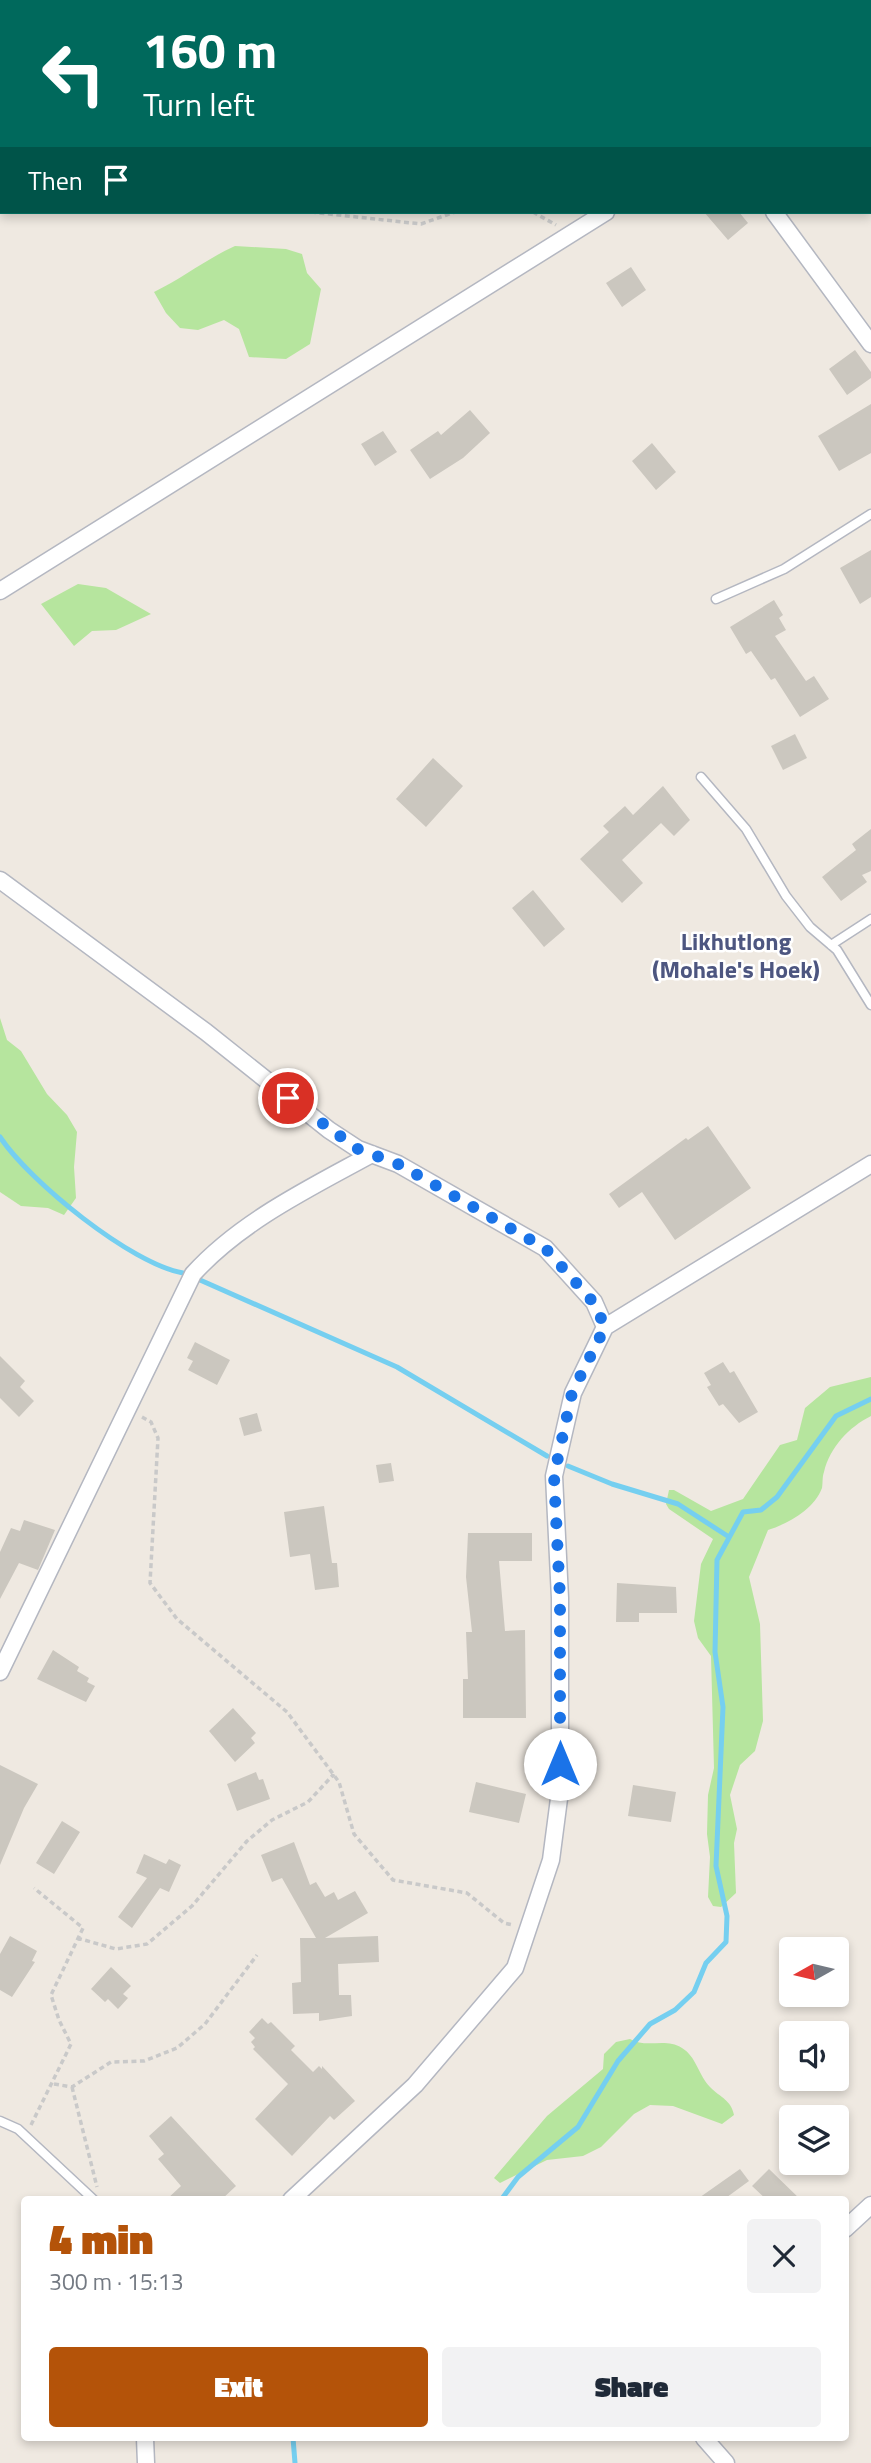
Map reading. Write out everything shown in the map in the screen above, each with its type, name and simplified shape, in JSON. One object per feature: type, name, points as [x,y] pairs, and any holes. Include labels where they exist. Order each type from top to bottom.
[{"type":"street","points":[[0,591],[603,214]]},
{"type":"street","points":[[775,214],[871,344]]},
{"type":"street","points":[[0,880],[206,1032],[330,1130],[372,1154],[398,1164],[545,1248],[594,1303],[605,1327]]},
{"type":"street","points":[[0,1672],[194,1274],[213,1252],[293,1197],[372,1154]]},
{"type":"street","points":[[295,2196],[415,2085],[515,1968],[551,1860],[560,1791],[560,1598],[554,1476],[572,1393],[605,1327],[871,1164]]},
{"type":"street","points":[[849,2224],[871,2205]]},
{"type":"street","points":[[145,2441],[146,2463]]},
{"type":"street","points":[[707,2441],[726,2463]]},
{"type":"lane","points":[[716,599],[784,569],[871,514]]},
{"type":"lane","points":[[701,777],[746,829],[802,916],[831,945],[871,1006]]},
{"type":"lane","points":[[831,945],[871,919]]},
{"type":"lane","points":[[0,2121],[26,2137],[91,2196]]},
{"type":"path","points":[[329,214],[421,224],[448,214]]},
{"type":"path","points":[[128,1409],[151,1422],[158,1438],[150,1583],[177,1619],[286,1712],[339,1782],[354,1834],[393,1880],[467,1893],[505,1923],[527,1928]]},
{"type":"path","points":[[77,1938],[116,1949],[147,1944],[192,1906],[247,1841],[272,1820],[308,1802],[334,1774]]},
{"type":"path","points":[[26,2137],[37,2109],[54,2084],[71,2044],[51,1995],[83,1928],[34,1888]]},
{"type":"path","points":[[54,2084],[72,2087],[111,2062],[145,2061],[177,2048],[205,2024],[257,1955]]},
{"type":"path","points":[[72,2087],[98,2183],[95,2196]]},
{"type":"green space","points":[[235,246],[286,249],[302,254],[307,273],[321,289],[310,344],[286,359],[249,357],[239,329],[224,320],[198,330],[180,328],[166,313],[154,292]]},
{"type":"green space","points":[[78,584],[106,588],[151,614],[116,630],[92,631],[74,646],[41,604]]},
{"type":"green space","points":[[0,1018],[7,1040],[21,1051],[47,1094],[67,1115],[77,1132],[74,1167],[76,1198],[64,1215],[48,1208],[21,1206],[0,1192]]},
{"type":"green space","points":[[871,1377],[871,1416],[848,1432],[836,1446],[827,1463],[822,1488],[813,1503],[791,1520],[768,1530],[749,1577],[760,1624],[763,1721],[755,1751],[740,1765],[730,1795],[737,1829],[734,1843],[736,1893],[721,1907],[713,1906],[708,1897],[710,1857],[707,1834],[708,1795],[714,1768],[711,1656],[698,1638],[694,1621],[701,1564],[713,1539],[669,1509],[666,1504],[669,1490],[674,1490],[711,1511],[743,1499],[780,1445],[797,1440],[805,1408],[830,1387]]},
{"type":"green space","points":[[630,2039],[643,2043],[669,2043],[682,2048],[691,2056],[710,2087],[728,2102],[734,2115],[722,2124],[673,2106],[650,2105],[634,2114],[601,2147],[583,2156],[547,2160],[500,2183],[494,2178],[547,2116],[603,2069],[604,2054],[616,2042]]},
{"type":"building","points":[[706,214],[741,214],[748,223],[728,240]]},
{"type":"building","points":[[631,267],[646,290],[622,307],[606,283]]},
{"type":"building","points":[[855,350],[871,372],[871,378],[847,395],[829,369]]},
{"type":"building","points":[[871,404],[871,453],[839,471],[818,436]]},
{"type":"building","points":[[470,410],[490,433],[463,458],[430,479],[410,450],[438,431],[441,435]]},
{"type":"building","points":[[383,431],[397,452],[375,466],[361,444]]},
{"type":"building","points":[[652,443],[676,472],[656,490],[632,461]]},
{"type":"building","points":[[871,550],[871,597],[860,604],[840,568]]},
{"type":"building","points":[[774,600],[783,615],[779,618],[786,630],[775,636],[806,681],[814,676],[829,699],[800,717],[775,678],[771,680],[751,651],[746,654],[730,627]]},
{"type":"building","points":[[795,734],[807,758],[783,770],[771,746]]},
{"type":"building","points":[[433,758],[463,786],[426,827],[396,799]]},
{"type":"building","points":[[663,786],[690,820],[674,836],[661,823],[622,860],[643,883],[622,903],[580,859],[609,832],[603,826],[625,806],[633,815]]},
{"type":"building","points":[[871,829],[871,871],[862,875],[867,882],[841,901],[822,877],[856,850],[852,844]]},
{"type":"building","points":[[533,890],[565,929],[544,947],[512,908]]},
{"type":"building","points":[[708,1126],[751,1188],[675,1240],[642,1192],[619,1208],[609,1194],[686,1138],[688,1140]]},
{"type":"building","points":[[195,1342],[230,1360],[217,1385],[188,1370],[193,1361],[187,1358]]},
{"type":"building","points":[[0,1356],[25,1381],[20,1387],[34,1401],[19,1417],[0,1398]]},
{"type":"building","points":[[723,1362],[730,1373],[734,1371],[758,1412],[739,1423],[723,1404],[719,1406],[707,1387],[711,1385],[704,1373]]},
{"type":"building","points":[[257,1413],[262,1431],[244,1436],[239,1418]]},
{"type":"building","points":[[391,1463],[394,1481],[379,1483],[376,1465]]},
{"type":"building","points":[[324,1506],[332,1563],[337,1563],[339,1587],[315,1590],[310,1554],[290,1557],[284,1512]]},
{"type":"building","points":[[24,1520],[55,1530],[38,1570],[19,1563],[0,1599],[0,1552],[11,1528],[20,1531]]},
{"type":"building","points":[[468,1533],[532,1533],[532,1561],[499,1561],[505,1631],[525,1630],[526,1718],[463,1718],[463,1679],[468,1679],[466,1632],[472,1632],[466,1577]]},
{"type":"building","points":[[617,1583],[676,1587],[677,1613],[639,1613],[639,1622],[616,1622]]},
{"type":"building","points":[[53,1650],[79,1667],[77,1671],[89,1678],[87,1682],[95,1686],[86,1702],[37,1679]]},
{"type":"building","points":[[233,1708],[256,1733],[251,1738],[255,1743],[235,1762],[209,1731]]},
{"type":"building","points":[[0,1765],[38,1784],[24,1808],[0,1865]]},
{"type":"building","points":[[256,1772],[259,1780],[263,1779],[270,1799],[237,1811],[227,1784]]},
{"type":"building","points":[[476,1782],[526,1794],[519,1823],[469,1812]]},
{"type":"building","points":[[633,1785],[676,1792],[671,1822],[628,1816]]},
{"type":"building","points":[[62,1821],[80,1832],[54,1874],[36,1863]]},
{"type":"building","points":[[294,1842],[310,1885],[316,1882],[325,1897],[334,1892],[338,1900],[355,1891],[368,1913],[325,1938],[378,1936],[379,1962],[338,1964],[339,1995],[351,1995],[352,2016],[319,2021],[319,2013],[293,2014],[292,1983],[301,1982],[300,1938],[316,1938],[282,1878],[272,1882],[261,1855]]},
{"type":"building","points":[[144,1854],[166,1864],[169,1859],[181,1865],[169,1892],[160,1888],[132,1928],[118,1917],[147,1878],[136,1873]]},
{"type":"building","points":[[10,1936],[37,1951],[32,1961],[35,1962],[12,1997],[0,1990],[0,1954]]},
{"type":"building","points":[[111,1967],[131,1986],[123,1994],[128,1998],[118,2009],[108,1999],[105,2002],[91,1989]]},
{"type":"building","points":[[262,2018],[268,2024],[271,2022],[295,2046],[291,2050],[313,2072],[319,2066],[322,2069],[322,2066],[355,2101],[334,2120],[330,2116],[292,2156],[255,2119],[288,2084],[253,2049],[255,2047],[251,2042],[255,2038],[249,2032]]},
{"type":"building","points":[[171,2116],[236,2186],[225,2196],[170,2196],[181,2186],[158,2159],[164,2154],[149,2136]]},
{"type":"building","points":[[740,2169],[749,2181],[728,2196],[702,2196]]},
{"type":"building","points":[[769,2169],[797,2196],[763,2196],[752,2186]]},
{"type":"waterway","points":[[0,1137],[34,1176],[83,1218],[137,1254],[183,1273]]},
{"type":"waterway","points":[[200,1280],[397,1367],[547,1456]]},
{"type":"waterway","points":[[504,2196],[518,2177],[578,2127],[618,2061],[650,2024],[675,2010],[694,1992],[706,1963],[726,1942],[727,1916],[716,1866],[723,1707],[715,1652],[717,1560],[743,1512],[761,1510],[777,1497],[836,1416],[871,1399]]},
{"type":"waterway","points":[[568,1466],[612,1484],[678,1504],[729,1537]]},
{"type":"waterway","points":[[293,2441],[295,2463]]},
{"type":"district","name":"Likhutlong (Mohale's Hoek)","points":[[736,955]]},
{"type":"route","points":[[288,1098],[358,1149],[398,1164],[545,1248],[594,1303],[605,1327],[572,1393],[554,1476],[560,1598],[560,1764]]}]
